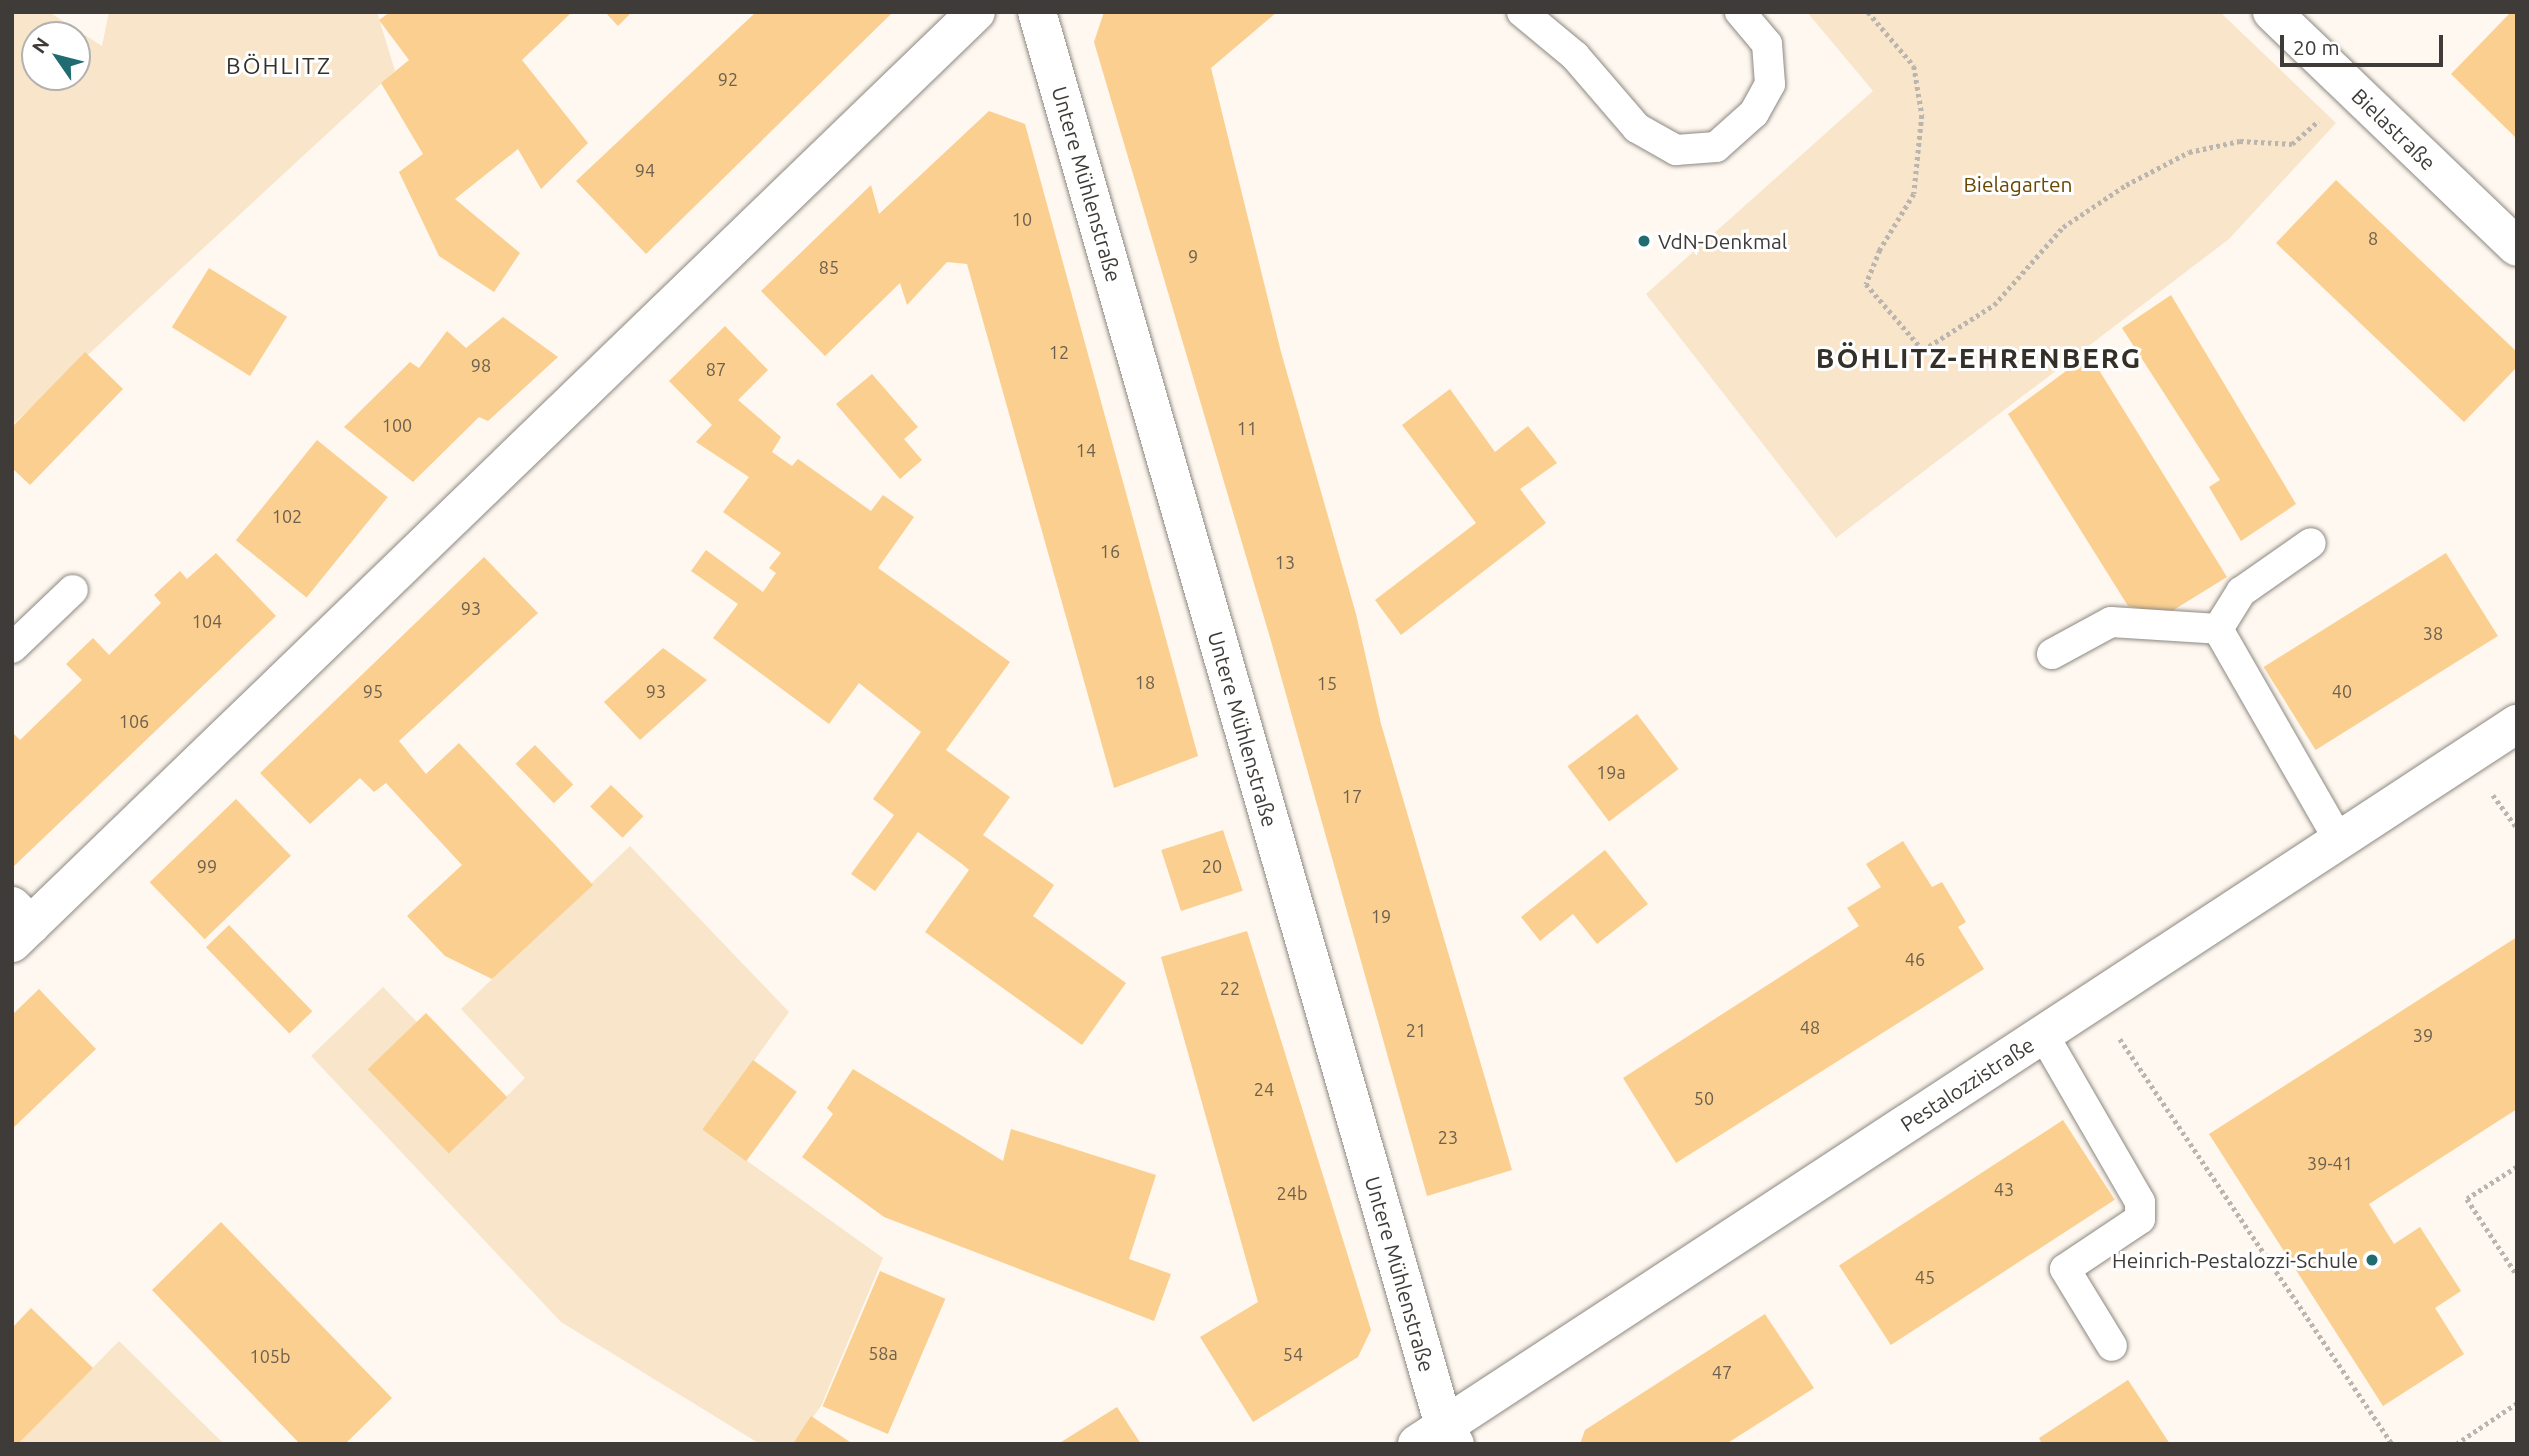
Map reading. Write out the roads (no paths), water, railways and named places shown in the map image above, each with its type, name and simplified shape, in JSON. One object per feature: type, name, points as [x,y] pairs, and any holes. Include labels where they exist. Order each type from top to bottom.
[{"type":"street","points":[[19,925],[976,12]]},
{"type":"street","name":"Untere Mühlenstraße","points":[[1037,12],[1439,1438]]},
{"type":"street","name":"Bielastraße","points":[[2272,12],[2517,247]]},
{"type":"street","name":"Pestalozzistraße","points":[[1439,1438],[2043,1034],[2517,724]]},
{"type":"lane","points":[[1522,12],[1575,56],[1637,128],[1676,150],[1716,147],[1754,113],[1770,83],[1767,44],[1740,12]]},
{"type":"lane","points":[[2218,628],[2241,592],[2311,543]]},
{"type":"lane","points":[[12,648],[73,590]]},
{"type":"lane","points":[[2052,654],[2111,622],[2218,628]]},
{"type":"lane","points":[[2218,628],[2339,840]]},
{"type":"lane","points":[[2043,1034],[2140,1202],[2140,1219],[2065,1269],[2112,1346]]},
{"type":"place","name":"VdN-Denkmal","points":[[1644,241]]},
{"type":"place","name":"Heinrich-Pestalozzi-Schule","points":[[2372,1260]]},
{"type":"district","name":"BÖHLITZ","points":[[279,66]]},
{"type":"district","name":"BÖHLITZ-EHRENBERG","points":[[1979,358]]},
{"type":"park label","name":"Bielagarten","points":[[2018,184]]}]
